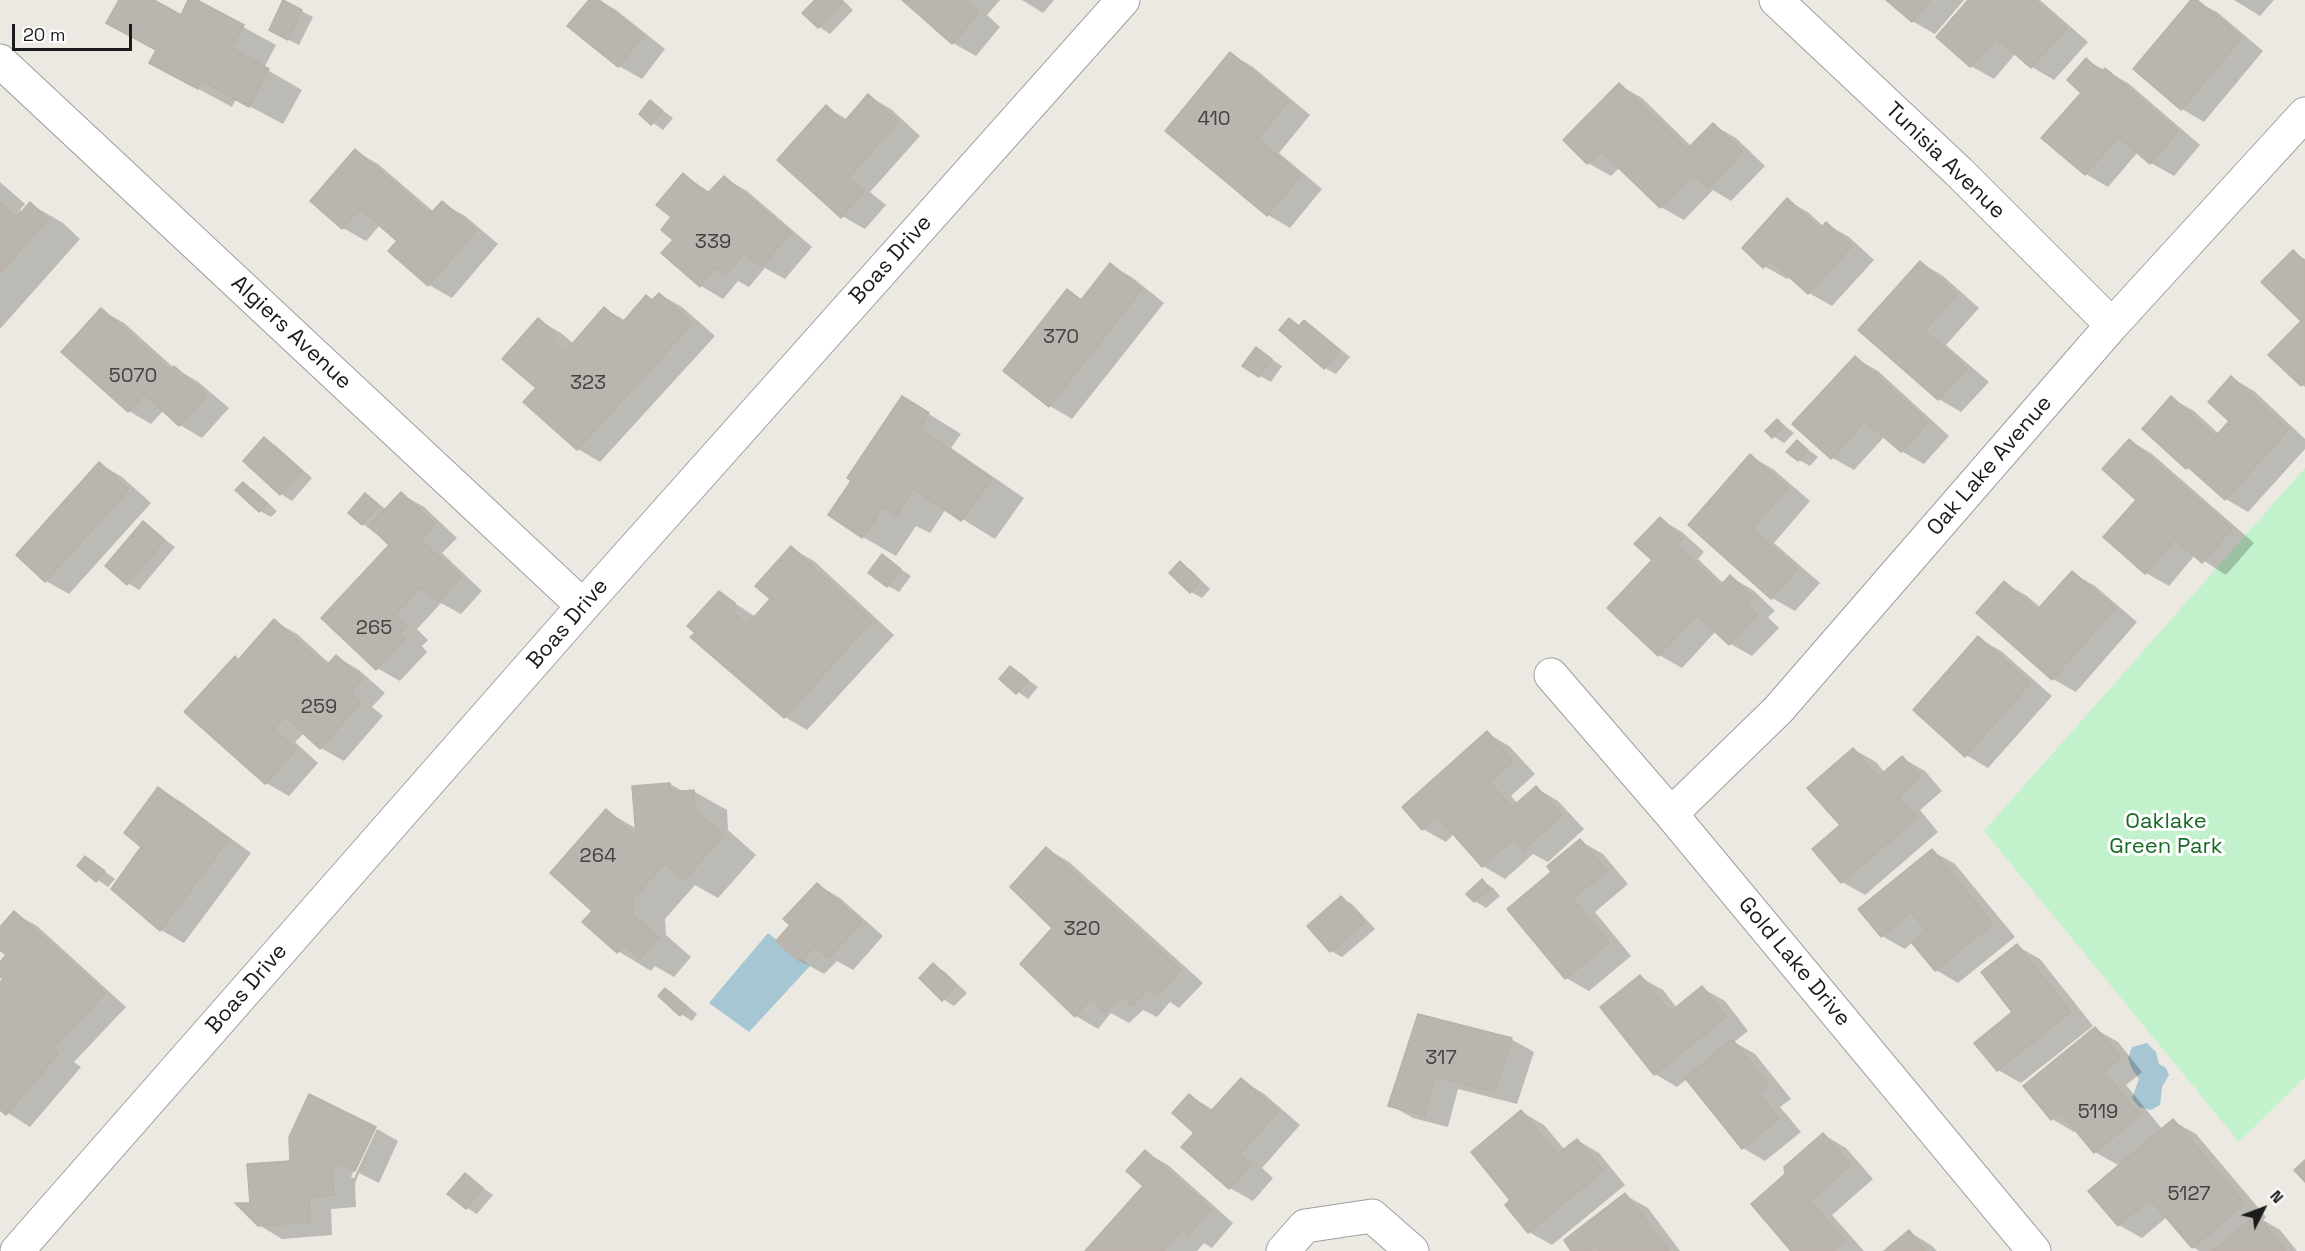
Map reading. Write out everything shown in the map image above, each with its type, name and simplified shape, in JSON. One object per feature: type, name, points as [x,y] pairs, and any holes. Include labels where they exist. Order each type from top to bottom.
[{"type":"street","name":"Boas Drive","points":[[17,1251],[583,606],[1123,0]]},
{"type":"street","name":"Tunisia Avenue","points":[[1776,0],[1959,172],[2112,325]]},
{"type":"street","name":"Algiers Avenue","points":[[0,61],[583,606]]},
{"type":"street","name":"Oak Lake Avenue","points":[[1671,814],[1778,710],[2112,325],[2305,114]]},
{"type":"street","name":"Gold Lake Drive","points":[[1551,675],[1671,814],[2034,1251]]},
{"type":"street","points":[[1283,1251],[1305,1226],[1372,1216],[1412,1251]]},
{"type":"green space","name":"Oaklake Green Park","points":[[2305,468],[2305,1077],[2239,1142],[1984,831]]},
{"type":"water","points":[[768,933],[810,966],[749,1032],[709,1003]]},
{"type":"water","points":[[2147,1043],[2156,1052],[2159,1064],[2166,1068],[2169,1075],[2162,1087],[2160,1105],[2151,1110],[2139,1107],[2132,1098],[2139,1079],[2128,1058],[2132,1047]]},
{"type":"building","points":[[119,0],[154,0],[181,15],[188,0],[197,0],[244,25],[231,48],[269,69],[249,107],[203,81],[198,89],[149,63],[156,50],[106,23]]},
{"type":"building","points":[[283,0],[302,10],[288,40],[269,30]]},
{"type":"building","points":[[589,0],[599,0],[644,35],[618,67],[567,26]]},
{"type":"building","points":[[815,0],[840,0],[843,3],[818,28],[802,13]]},
{"type":"building","points":[[902,0],[966,0],[979,13],[952,44]]},
{"type":"building","points":[[1886,0],[1930,0],[1912,22]]},
{"type":"building","points":[[1968,0],[2034,0],[2067,28],[2031,68],[1996,38],[1970,67],[1936,37]]},
{"type":"building","points":[[2191,0],[2197,0],[2242,37],[2181,110],[2133,69]]},
{"type":"building","points":[[1230,52],[1289,101],[1257,139],[1301,175],[1267,216],[1165,131]]},
{"type":"building","points":[[2086,58],[2101,72],[2105,68],[2178,131],[2150,164],[2118,137],[2085,175],[2041,138],[2081,93],[2067,80]]},
{"type":"building","points":[[1619,83],[1687,149],[1713,123],[1743,152],[1708,189],[1693,174],[1660,208],[1601,151],[1587,164],[1563,140]]},
{"type":"building","points":[[868,94],[898,122],[848,178],[864,191],[841,218],[777,160],[826,105],[844,122]]},
{"type":"building","points":[[650,100],[663,111],[651,125],[639,114]]},
{"type":"building","points":[[355,149],[430,214],[442,201],[476,230],[428,286],[388,251],[397,241],[360,209],[342,229],[310,201]]},
{"type":"building","points":[[683,173],[707,194],[724,176],[791,233],[761,267],[745,253],[725,275],[716,267],[700,287],[661,253],[673,240],[661,230],[671,217],[656,205]]},
{"type":"building","points":[[1787,198],[1820,229],[1826,222],[1852,246],[1808,294],[1770,260],[1763,268],[1742,248]]},
{"type":"building","points":[[0,202],[17,217],[30,202],[48,219],[0,273]]},
{"type":"building","points":[[2293,250],[2305,262],[2305,382],[2301,386],[2268,355],[2301,321],[2261,282]]},
{"type":"building","points":[[1920,261],[1957,294],[1925,331],[1967,368],[1938,400],[1858,330]]},
{"type":"building","points":[[1110,263],[1142,289],[1049,407],[1003,371],[1067,289],[1081,300]]},
{"type":"building","points":[[659,293],[693,323],[577,450],[523,402],[536,388],[502,359],[538,318],[557,334],[552,339],[566,351],[604,307],[622,323],[646,295],[652,300]]},
{"type":"building","points":[[101,308],[170,370],[174,366],[207,395],[179,426],[144,394],[128,412],[61,352]]},
{"type":"building","points":[[1289,318],[1299,326],[1304,320],[1340,350],[1324,369],[1279,330]]},
{"type":"building","points":[[1256,347],[1272,359],[1259,377],[1242,366]]},
{"type":"building","points":[[1855,356],[1928,422],[1901,452],[1865,421],[1831,459],[1792,424]]},
{"type":"building","points":[[2231,376],[2288,430],[2225,500],[2142,429],[2171,396],[2215,437],[2229,421],[2208,402]]},
{"type":"building","points":[[902,396],[929,413],[919,428],[992,478],[961,521],[913,489],[896,516],[883,507],[862,538],[828,515],[851,481],[847,478]]},
{"type":"building","points":[[1777,419],[1784,426],[1772,438],[1765,431]]},
{"type":"building","points":[[264,437],[302,471],[280,495],[243,461]]},
{"type":"building","points":[[2129,439],[2232,529],[2202,563],[2175,539],[2145,574],[2103,537],[2136,500],[2102,469]]},
{"type":"building","points":[[1797,440],[1808,450],[1798,461],[1786,452]]},
{"type":"building","points":[[1750,454],[1788,488],[1752,529],[1798,569],[1771,599],[1688,525]]},
{"type":"building","points":[[99,462],[129,489],[45,582],[16,555]]},
{"type":"building","points":[[243,482],[267,504],[259,512],[235,490]]},
{"type":"building","points":[[401,492],[435,524],[421,540],[461,577],[438,602],[421,587],[395,615],[407,626],[400,633],[405,639],[376,670],[321,618],[389,545],[369,526]]},
{"type":"building","points":[[365,493],[379,505],[362,525],[348,513]]},
{"type":"building","points":[[1660,517],[1683,539],[1676,545],[1720,586],[1730,575],[1753,597],[1747,604],[1757,614],[1729,645],[1697,615],[1658,656],[1607,608],[1652,560],[1634,544]]},
{"type":"building","points":[[143,521],[165,540],[127,585],[105,566]]},
{"type":"building","points":[[791,546],[872,621],[784,718],[690,637],[695,633],[687,626],[719,591],[735,603],[733,612],[747,625],[770,599],[755,586]]},
{"type":"building","points":[[882,554],[901,569],[887,587],[868,573]]},
{"type":"building","points":[[1180,561],[1200,582],[1190,593],[1169,573]]},
{"type":"building","points":[[2072,571],[2115,608],[2052,680],[1976,613],[2004,581],[2037,610]]},
{"type":"building","points":[[274,619],[326,666],[336,655],[363,679],[350,693],[361,702],[320,749],[285,717],[274,729],[297,749],[265,784],[184,712],[235,656],[238,660]]},
{"type":"building","points":[[1978,636],[2030,683],[1965,757],[1913,710]]},
{"type":"building","points":[[1010,666],[1028,680],[1016,694],[999,679]]},
{"type":"building","points":[[1487,731],[1513,761],[1489,782],[1512,807],[1536,786],[1562,815],[1524,850],[1514,838],[1482,867],[1437,816],[1422,830],[1402,807]]},
{"type":"building","points":[[1853,748],[1878,777],[1902,756],[1920,777],[1898,797],[1917,818],[1841,883],[1812,849],[1840,825],[1807,788]]},
{"type":"building","points":[[670,783],[671,792],[694,790],[695,810],[724,835],[684,880],[664,864],[632,900],[633,915],[659,937],[640,959],[624,945],[617,953],[582,922],[592,911],[550,873],[606,809],[636,836],[632,786]]},
{"type":"building","points":[[158,787],[229,839],[160,931],[111,889],[141,847],[124,833]]},
{"type":"building","points":[[1580,839],[1607,871],[1573,898],[1609,943],[1565,979],[1507,909],[1551,872],[1547,866]]},
{"type":"building","points":[[1046,847],[1181,970],[1156,996],[1147,989],[1133,1006],[1122,996],[1105,1012],[1091,997],[1075,1017],[1020,964],[1052,928],[1010,887]]},
{"type":"building","points":[[1932,849],[1993,924],[1935,971],[1912,943],[1927,931],[1911,912],[1881,937],[1858,909]]},
{"type":"building","points":[[85,856],[105,871],[96,882],[77,866]]},
{"type":"building","points":[[1482,879],[1490,889],[1474,902],[1466,894]]},
{"type":"building","points":[[817,883],[862,922],[829,958],[815,947],[800,962],[776,941],[790,925],[783,919]]},
{"type":"building","points":[[1341,896],[1365,922],[1330,952],[1307,926]]},
{"type":"building","points":[[14,911],[105,993],[53,1048],[59,1053],[6,1115],[0,1110],[0,982],[3,979],[0,977],[0,962],[6,955],[0,950],[0,927]]},
{"type":"building","points":[[2017,944],[2071,1012],[1997,1071],[1974,1043],[2012,1012],[1981,972]]},
{"type":"building","points":[[933,963],[956,985],[942,1001],[919,978]]},
{"type":"building","points":[[1640,975],[1670,1012],[1702,986],[1726,1017],[1654,1075],[1600,1007]]},
{"type":"building","points":[[665,988],[687,1007],[680,1016],[658,996]]},
{"type":"building","points":[[1418,1014],[1512,1038],[1494,1092],[1435,1077],[1425,1116],[1388,1106]]},
{"type":"building","points":[[2095,1027],[2121,1058],[2104,1072],[2140,1115],[2094,1153],[2060,1112],[2051,1120],[2023,1086]]},
{"type":"building","points":[[1732,1039],[1769,1085],[1758,1093],[1779,1118],[1742,1149],[1685,1078]]},
{"type":"building","points":[[1241,1078],[1279,1111],[1240,1154],[1252,1164],[1229,1189],[1181,1147],[1194,1133],[1172,1113],[1189,1094],[1210,1112]]},
{"type":"building","points":[[309,1094],[376,1127],[355,1171],[336,1162],[332,1170],[334,1195],[309,1197],[310,1222],[258,1226],[235,1203],[250,1203],[247,1164],[290,1161],[289,1137]]},
{"type":"building","points":[[1521,1110],[1557,1154],[1577,1139],[1603,1171],[1528,1233],[1505,1205],[1510,1200],[1471,1152]]},
{"type":"building","points":[[2173,1119],[2245,1204],[2192,1248],[2150,1199],[2118,1226],[2088,1191]]},
{"type":"building","points":[[1823,1133],[1851,1165],[1810,1201],[1845,1241],[1833,1251],[1791,1251],[1751,1204],[1785,1174],[1784,1167]]},
{"type":"building","points":[[1145,1150],[1211,1209],[1188,1236],[1182,1230],[1163,1251],[1085,1251],[1143,1186],[1126,1171]]},
{"type":"building","points":[[2305,1160],[2305,1182],[2294,1170]]},
{"type":"building","points":[[465,1173],[483,1188],[466,1209],[447,1194]]},
{"type":"building","points":[[1625,1193],[1669,1251],[1599,1251],[1595,1246],[1590,1251],[1571,1251],[1564,1240]]},
{"type":"building","points":[[2257,1215],[2286,1251],[2212,1251]]},
{"type":"building","points":[[1909,1230],[1926,1251],[1884,1251]]}]
